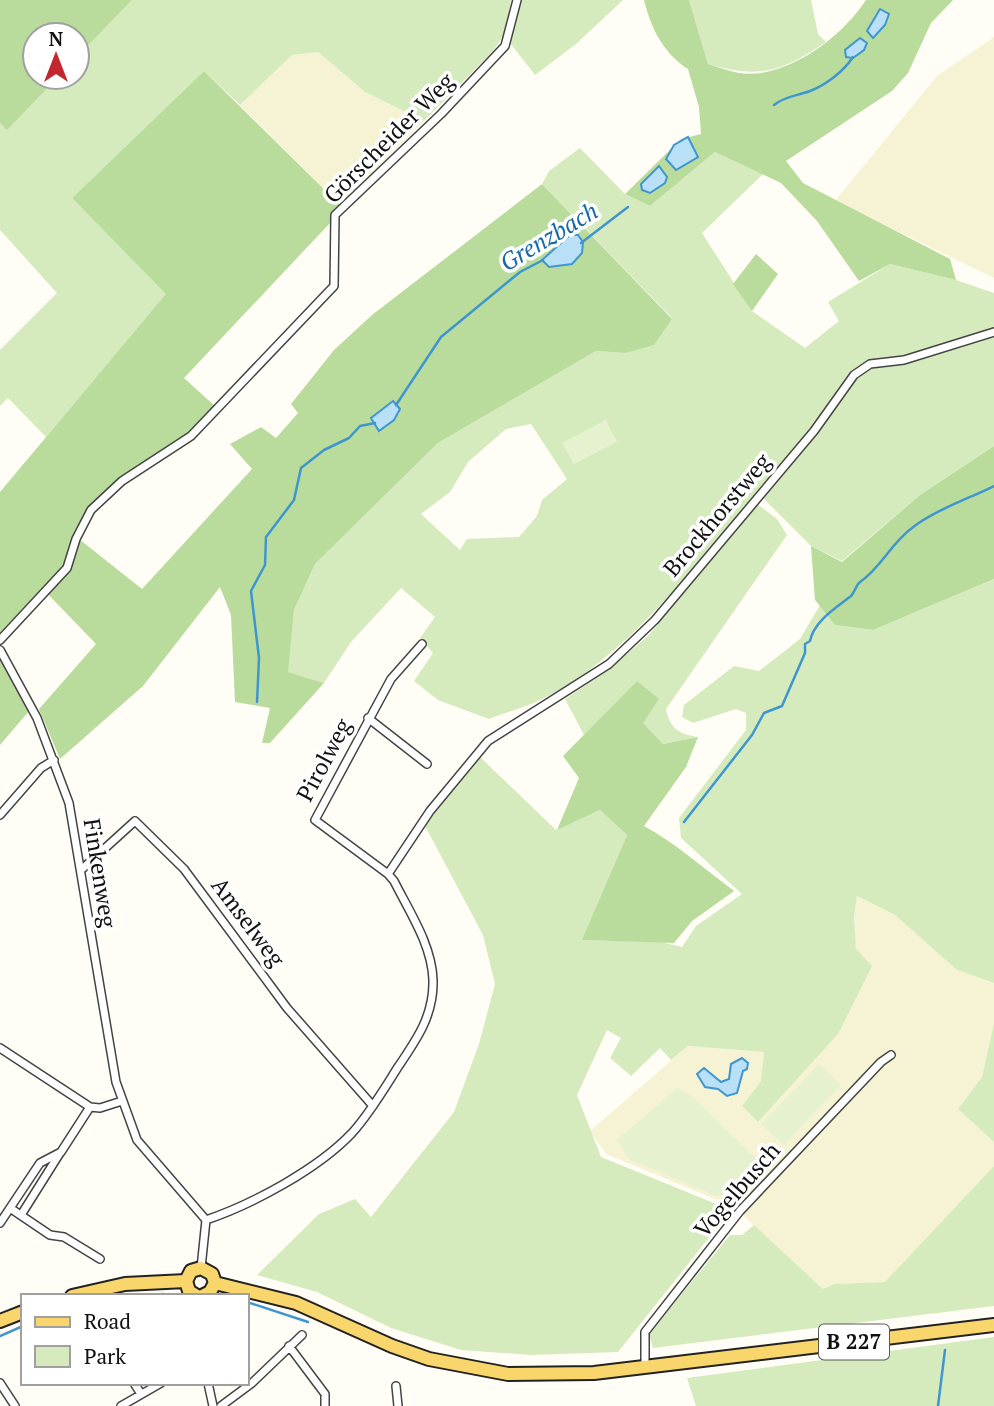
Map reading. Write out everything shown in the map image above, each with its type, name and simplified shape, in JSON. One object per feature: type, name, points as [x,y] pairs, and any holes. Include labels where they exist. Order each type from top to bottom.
[{"type":"main road","points":[[196,1294],[189,1291],[186,1281],[191,1271],[201,1268],[212,1274],[215,1283],[210,1292],[205,1294]]},
{"type":"main road","points":[[81,1294],[125,1284],[186,1281]]},
{"type":"main road","name":"B 227","points":[[215,1283],[296,1303],[392,1346],[464,1367],[508,1374],[554,1376],[645,1367],[994,1325]]},
{"type":"main road","points":[[0,1321],[21,1313]]},
{"type":"street","name":"Görscheider Weg","points":[[0,640],[67,568],[76,539],[91,510],[122,481],[191,436],[334,286],[335,215],[441,114],[505,46],[517,0]]},
{"type":"street","name":"Brockhorstweg","points":[[388,874],[430,811],[497,732],[593,675],[628,647],[654,620],[814,431],[836,396],[863,367],[915,357],[994,332]]},
{"type":"street","name":"Pirolweg","points":[[388,874],[315,820],[391,679],[422,644]]},
{"type":"street","name":"Finkenweg","points":[[0,650],[37,718],[69,803],[126,1115],[137,1140],[206,1220]]},
{"type":"street","name":"Pirolweg","points":[[368,719],[427,764]]},
{"type":"street","points":[[0,815],[41,768],[54,760]]},
{"type":"street","name":"Amselweg","points":[[81,870],[135,821],[184,869],[287,1008],[373,1106]]},
{"type":"street","points":[[201,1268],[206,1220],[303,1171],[331,1152],[353,1132],[373,1106],[423,1030],[433,978],[427,948],[388,874]]},
{"type":"street","points":[[2,1052],[90,1107],[100,1108],[122,1101]]},
{"type":"street","name":"Vogelbusch","points":[[645,1367],[645,1332],[737,1215],[881,1062],[891,1055]]},
{"type":"street","points":[[21,1215],[90,1107]]},
{"type":"street","points":[[0,1223],[40,1163],[61,1152]]},
{"type":"street","points":[[10,1208],[50,1235],[64,1237],[100,1259]]},
{"type":"street","points":[[221,1406],[252,1383],[302,1335]]},
{"type":"street","points":[[289,1346],[325,1394],[325,1406]]},
{"type":"street","points":[[0,1383],[15,1406]]},
{"type":"street","points":[[135,1385],[141,1394]]},
{"type":"street","points":[[121,1406],[157,1385]]},
{"type":"street","points":[[208,1385],[213,1406]]},
{"type":"street","points":[[396,1387],[398,1406]]},
{"type":"shaded area","points":[[994,37],[994,278],[835,201],[937,76]]},
{"type":"shaded area","points":[[318,52],[365,92],[424,121],[340,205],[240,105],[292,55]]},
{"type":"shaded area","points":[[857,896],[895,915],[957,970],[994,983],[994,1023],[982,1077],[958,1109],[994,1142],[994,1166],[886,1282],[834,1284],[823,1289],[734,1207],[606,1154],[590,1131],[688,1046],[764,1052],[761,1081],[742,1106],[758,1122],[856,950],[854,917]]},
{"type":"green space","points":[[0,0],[132,0],[91,42],[91,21],[21,21],[21,91],[45,91],[7,130],[0,123]]},
{"type":"green space","points":[[132,0],[511,0],[504,35],[493,51],[424,121],[365,92],[318,52],[292,55],[240,105],[204,71],[72,198],[167,294],[46,437],[8,398],[0,406],[0,350],[57,293],[0,230],[0,123],[7,129],[44,91],[91,91],[91,42]]},
{"type":"green space","points":[[520,0],[623,0],[576,44],[535,75],[510,43]]},
{"type":"green space","points":[[644,0],[689,0],[708,64],[739,73],[757,73],[794,63],[811,53],[843,28],[866,0],[953,0],[931,23],[908,73],[892,91],[786,161],[803,183],[950,259],[956,280],[890,264],[859,281],[817,221],[781,183],[715,152],[650,206],[625,194],[681,139],[701,134],[699,107],[688,69],[679,63],[659,39]]},
{"type":"green space","points":[[689,0],[811,0],[818,34],[826,42],[796,60],[770,70],[742,71],[708,64]]},
{"type":"green space","points":[[204,71],[340,205],[331,213],[331,222],[184,378],[216,407],[190,434],[121,477],[88,509],[79,539],[142,589],[252,469],[230,444],[261,427],[276,438],[298,413],[291,404],[334,350],[372,315],[542,184],[672,319],[654,345],[625,353],[596,351],[438,443],[315,564],[294,610],[288,672],[324,683],[270,743],[262,743],[270,708],[235,702],[231,615],[220,587],[143,686],[60,759],[39,709],[96,644],[43,589],[0,637],[0,492],[166,294],[72,198]]},
{"type":"green space","points":[[580,148],[625,194],[650,206],[715,152],[763,174],[702,233],[752,311],[805,348],[839,321],[828,302],[890,264],[956,280],[994,293],[994,446],[920,495],[842,561],[811,546],[757,492],[660,606],[605,658],[576,680],[544,698],[489,719],[438,700],[414,681],[433,653],[420,638],[435,617],[401,588],[351,642],[324,683],[287,672],[294,610],[315,564],[438,443],[596,351],[625,353],[672,318],[542,184],[549,171]],"holes":[[[531,424],[567,479],[542,500],[537,516],[519,537],[467,539],[460,550],[421,514],[450,492],[468,462],[506,429]]]},
{"type":"green space","points":[[756,254],[778,274],[752,311],[733,284]]},
{"type":"green space","points":[[606,420],[617,442],[574,464],[562,443]]},
{"type":"green space","points":[[994,446],[994,579],[873,630],[835,625],[815,600],[811,546],[842,562],[920,495]]},
{"type":"green space","points":[[757,504],[777,519],[787,535],[666,709],[676,729],[698,737],[663,744],[643,723],[637,681],[584,735],[565,699],[606,672],[648,636]]},
{"type":"green space","points":[[994,579],[994,983],[957,970],[895,915],[857,896],[854,917],[856,949],[872,966],[838,1034],[758,1122],[742,1106],[761,1081],[764,1052],[688,1046],[671,1060],[660,1048],[631,1076],[610,1058],[621,1038],[607,1030],[577,1095],[601,1157],[731,1210],[618,1352],[531,1355],[461,1350],[391,1328],[317,1292],[257,1275],[319,1214],[355,1199],[371,1217],[454,1112],[479,1044],[495,984],[483,935],[424,824],[478,755],[556,830],[600,810],[627,835],[583,940],[661,942],[682,947],[696,926],[742,894],[681,838],[679,818],[746,730],[746,713],[736,709],[693,723],[682,717],[684,705],[734,666],[759,671],[800,639],[820,605],[835,625],[873,630]]},
{"type":"green space","points":[[0,659],[29,711],[0,745]]},
{"type":"green space","points":[[637,681],[659,699],[643,723],[663,744],[698,737],[686,767],[644,826],[734,891],[692,921],[674,943],[582,940],[627,835],[600,810],[557,830],[579,778],[563,756]]},
{"type":"green space","points":[[994,1023],[994,1142],[958,1109],[982,1077]]},
{"type":"green space","points":[[819,1064],[841,1085],[784,1145],[761,1124]]},
{"type":"green space","points":[[677,1088],[693,1097],[764,1166],[736,1196],[716,1196],[629,1159],[617,1140]]},
{"type":"green space","points":[[994,1166],[994,1306],[653,1348],[649,1334],[730,1235],[742,1235],[754,1225],[823,1289],[834,1284],[885,1282]]},
{"type":"green space","points":[[994,1337],[994,1406],[696,1406],[687,1378]]},
{"type":"water","points":[[880,9],[889,14],[885,25],[873,38],[867,31]]},
{"type":"water","points":[[860,38],[867,43],[864,50],[853,58],[846,57],[845,50]]},
{"type":"water","points":[[688,137],[698,157],[676,170],[666,159],[674,145]]},
{"type":"water","points":[[659,166],[667,177],[665,183],[650,193],[642,190],[641,184]]},
{"type":"water","points":[[570,235],[578,235],[583,242],[582,253],[572,264],[549,267],[542,260]]},
{"type":"water","points":[[393,401],[400,409],[394,420],[379,431],[371,418]]},
{"type":"water","points":[[742,1058],[748,1063],[737,1093],[727,1096],[718,1089],[705,1087],[697,1074],[704,1068],[721,1082],[729,1079],[731,1064]]},
{"type":"waterway","name":"Grenzbach","points":[[774,105],[822,85],[840,72],[853,57]]},
{"type":"waterway","name":"Grenzbach","points":[[581,243],[628,207]]},
{"type":"waterway","name":"Grenzbach","points":[[396,405],[441,337],[520,272],[543,260]]},
{"type":"waterway","name":"Grenzbach","points":[[257,702],[259,658],[251,591],[265,565],[266,537],[294,500],[301,468],[324,450],[349,438],[360,426],[375,423]]},
{"type":"waterway","points":[[684,822],[752,735],[764,713],[782,706],[805,653],[805,644],[810,641],[821,621],[851,596],[859,583],[912,528],[941,510],[994,486]]},
{"type":"waterway","points":[[248,1302],[308,1322]]},
{"type":"waterway","points":[[0,1336],[21,1327]]},
{"type":"waterway","points":[[938,1406],[945,1350]]}]
